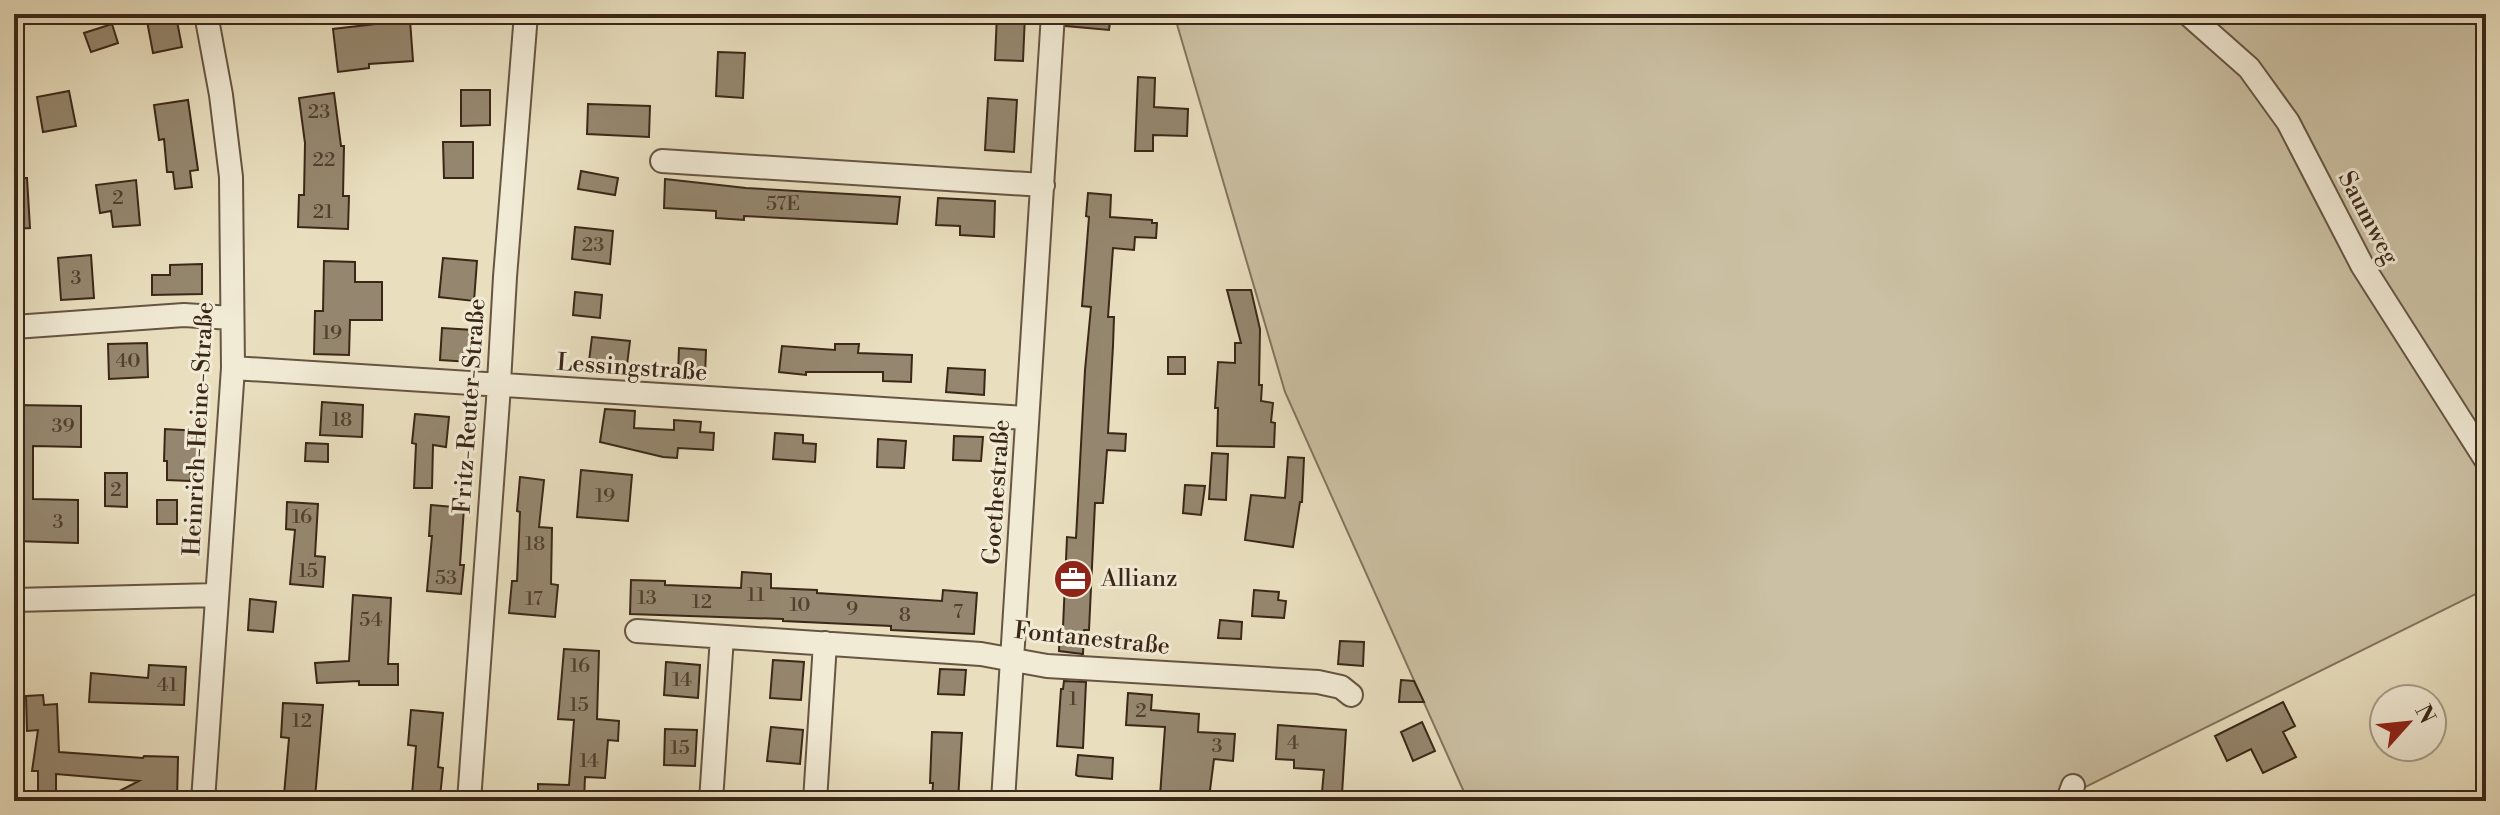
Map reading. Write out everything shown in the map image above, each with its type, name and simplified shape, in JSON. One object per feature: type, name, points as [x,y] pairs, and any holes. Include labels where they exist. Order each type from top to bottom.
[{"type":"street","name":"Heinrich-Heine-Straße","points":[[203,801],[233,368],[231,177],[221,95],[206,14]]},
{"type":"street","name":"Fritz-Reuter-Straße","points":[[469,801],[526,14]]},
{"type":"street","name":"Goethestraße","points":[[1003,801],[1053,14]]},
{"type":"street","name":"Saumweg","points":[[2188,14],[2249,68],[2288,122],[2362,265],[2486,460]]},
{"type":"street","points":[[662,161],[1043,185]]},
{"type":"street","points":[[14,327],[184,315],[232,318]]},
{"type":"street","name":"Lessingstraße","points":[[233,368],[1027,418]]},
{"type":"street","points":[[14,600],[216,595]]},
{"type":"street","name":"Fontanestraße","points":[[637,631],[981,654],[1047,666],[1318,682],[1341,687],[1351,695]]},
{"type":"street","points":[[711,801],[722,637]]},
{"type":"street","points":[[815,801],[825,643]]},
{"type":"shaded area","points":[[1174,14],[2486,14],[2486,589],[2057,801],[1468,801],[1285,392]]},
{"type":"building","points":[[997,14],[1025,14],[1023,61],[995,60]]},
{"type":"building","points":[[1067,14],[1111,14],[1109,30],[1066,26]]},
{"type":"building","points":[[176,16],[182,47],[153,53],[147,21]]},
{"type":"building","points":[[410,20],[413,61],[369,64],[369,68],[338,72],[333,29]]},
{"type":"building","points":[[112,24],[118,43],[91,52],[84,33]]},
{"type":"building","points":[[718,52],[745,53],[743,98],[716,96]]},
{"type":"building","points":[[1138,77],[1155,78],[1154,107],[1188,109],[1187,136],[1153,135],[1153,151],[1135,151]]},
{"type":"building","points":[[461,90],[490,90],[490,125],[461,126]]},
{"type":"building","points":[[69,91],[76,126],[43,132],[37,97]]},
{"type":"building","points":[[334,93],[341,146],[344,146],[343,196],[349,196],[348,229],[298,227],[299,195],[304,195],[305,143],[299,98]]},
{"type":"building","points":[[988,98],[1017,100],[1014,152],[985,150]]},
{"type":"building","points":[[188,100],[198,170],[190,171],[192,187],[175,189],[173,172],[167,172],[164,139],[159,140],[154,105]]},
{"type":"building","points":[[588,104],[650,106],[649,137],[587,134]]},
{"type":"building","points":[[443,142],[473,142],[473,178],[444,178]]},
{"type":"building","points":[[581,171],[618,178],[615,195],[578,189]]},
{"type":"building","points":[[14,178],[27,178],[30,228],[14,229]]},
{"type":"building","points":[[665,179],[746,188],[900,197],[897,224],[744,216],[744,220],[716,218],[716,211],[664,208]]},
{"type":"building","points":[[136,180],[140,225],[113,227],[111,211],[100,213],[96,185]]},
{"type":"building","points":[[1088,193],[1111,195],[1110,217],[1157,223],[1156,238],[1135,237],[1134,250],[1113,248],[1108,317],[1114,317],[1108,433],[1126,434],[1125,451],[1107,450],[1103,503],[1095,503],[1089,630],[1084,630],[1083,654],[1059,651],[1067,537],[1076,538],[1091,307],[1082,306]]},
{"type":"building","points":[[938,198],[995,201],[994,237],[960,235],[960,226],[936,225]]},
{"type":"building","points":[[575,227],[613,231],[610,264],[572,259]]},
{"type":"building","points":[[91,255],[94,298],[61,300],[58,258]]},
{"type":"building","points":[[443,258],[477,261],[474,301],[439,297]]},
{"type":"building","points":[[324,261],[355,262],[355,282],[382,282],[382,320],[350,320],[349,355],[314,354],[315,311],[323,311]]},
{"type":"building","points":[[202,264],[202,294],[152,295],[152,275],[170,275],[170,265]]},
{"type":"building","points":[[1227,290],[1251,290],[1260,329],[1261,401],[1273,403],[1271,422],[1275,423],[1274,447],[1217,446],[1218,408],[1215,408],[1218,362],[1235,363],[1235,343],[1241,343]]},
{"type":"building","points":[[575,292],[602,295],[600,318],[573,315]]},
{"type":"building","points":[[442,328],[473,330],[471,362],[440,360]]},
{"type":"building","points":[[592,337],[630,341],[626,373],[588,369]]},
{"type":"building","points":[[147,343],[148,377],[109,379],[108,344]]},
{"type":"building","points":[[835,344],[859,344],[858,353],[912,355],[911,382],[883,381],[883,372],[806,372],[806,375],[779,372],[782,346],[835,350]]},
{"type":"building","points":[[679,348],[706,350],[705,376],[678,375]]},
{"type":"building","points":[[1168,357],[1185,357],[1185,374],[1168,374]]},
{"type":"building","points":[[948,368],[985,370],[984,395],[946,392]]},
{"type":"building","points":[[322,402],[363,405],[362,437],[320,435]]},
{"type":"building","points":[[14,405],[81,406],[81,447],[33,446],[33,499],[78,500],[78,543],[14,541]]},
{"type":"building","points":[[605,409],[635,411],[634,428],[674,430],[674,420],[701,422],[700,432],[714,433],[713,450],[678,448],[677,458],[600,442]]},
{"type":"building","points":[[415,414],[449,417],[446,447],[433,445],[432,488],[414,488],[416,444],[412,443]]},
{"type":"building","points":[[165,429],[200,431],[198,462],[191,462],[190,481],[167,480]]},
{"type":"building","points":[[775,433],[803,435],[803,443],[816,444],[815,462],[773,459]]},
{"type":"building","points":[[954,436],[983,437],[981,461],[953,460]]},
{"type":"building","points":[[878,439],[906,441],[904,468],[877,467]]},
{"type":"building","points":[[306,443],[328,444],[328,462],[305,461]]},
{"type":"building","points":[[1212,453],[1228,454],[1226,500],[1209,499]]},
{"type":"building","points":[[1288,457],[1304,458],[1302,502],[1293,547],[1245,540],[1251,495],[1285,498]]},
{"type":"building","points":[[581,470],[632,475],[628,521],[577,517]]},
{"type":"building","points":[[105,473],[127,473],[127,507],[105,506]]},
{"type":"building","points":[[520,477],[544,480],[539,527],[552,528],[551,584],[558,585],[555,617],[509,613],[512,581],[517,581]]},
{"type":"building","points":[[1185,485],[1205,486],[1201,515],[1183,513]]},
{"type":"building","points":[[157,500],[177,500],[177,524],[157,524]]},
{"type":"building","points":[[287,502],[318,504],[315,556],[325,557],[323,587],[290,584],[295,530],[286,529]]},
{"type":"building","points":[[431,505],[464,508],[461,594],[427,591],[432,536],[429,536]]},
{"type":"building","points":[[742,572],[771,574],[771,588],[817,590],[817,593],[942,601],[943,590],[977,593],[974,634],[891,630],[891,626],[783,619],[630,614],[631,580],[665,581],[665,585],[741,588]]},
{"type":"building","points":[[1254,590],[1279,592],[1278,600],[1286,601],[1284,618],[1252,616]]},
{"type":"building","points":[[353,595],[391,598],[388,664],[398,664],[398,685],[359,685],[359,681],[317,683],[315,663],[349,661]]},
{"type":"building","points":[[250,599],[276,602],[273,632],[248,630]]},
{"type":"building","points":[[1220,620],[1242,622],[1241,639],[1218,638]]},
{"type":"building","points":[[1340,641],[1364,642],[1363,666],[1338,664]]},
{"type":"building","points":[[564,649],[599,651],[597,719],[619,721],[618,741],[608,740],[605,778],[585,777],[584,801],[538,801],[538,784],[569,785],[574,720],[558,719]]},
{"type":"building","points":[[773,660],[804,662],[801,700],[770,698]]},
{"type":"building","points":[[666,662],[700,665],[698,698],[664,695]]},
{"type":"building","points":[[149,665],[186,667],[184,705],[89,702],[91,673],[148,678]]},
{"type":"building","points":[[940,669],[966,670],[964,695],[938,694]]},
{"type":"building","points":[[1401,680],[1414,681],[1424,702],[1399,702]]},
{"type":"building","points":[[1064,681],[1086,682],[1083,748],[1057,746]]},
{"type":"building","points":[[1128,693],[1152,695],[1151,710],[1199,714],[1198,732],[1235,734],[1233,761],[1214,759],[1209,798],[1160,796],[1165,727],[1126,725]]},
{"type":"building","points":[[43,695],[44,705],[57,704],[59,752],[143,758],[178,757],[177,801],[100,801],[139,781],[56,774],[56,801],[38,801],[38,771],[32,771],[38,730],[27,731],[26,696]]},
{"type":"building","points":[[2283,702],[2295,726],[2283,732],[2296,757],[2263,773],[2251,749],[2227,761],[2215,736]]},
{"type":"building","points":[[283,703],[323,705],[315,798],[284,795],[289,738],[281,737]]},
{"type":"building","points":[[411,710],[443,713],[438,767],[443,768],[440,797],[412,795],[416,746],[408,745]]},
{"type":"building","points":[[1422,722],[1435,751],[1413,761],[1401,732]]},
{"type":"building","points":[[1278,725],[1346,730],[1342,794],[1322,792],[1324,770],[1294,768],[1294,760],[1276,759]]},
{"type":"building","points":[[771,727],[803,730],[800,764],[767,761]]},
{"type":"building","points":[[665,729],[697,730],[695,766],[664,765]]},
{"type":"building","points":[[932,732],[962,733],[958,801],[932,801]]},
{"type":"building","points":[[1078,755],[1113,758],[1112,779],[1076,775]]},
{"type":"place","name":"Allianz","points":[[1073,579]]}]
